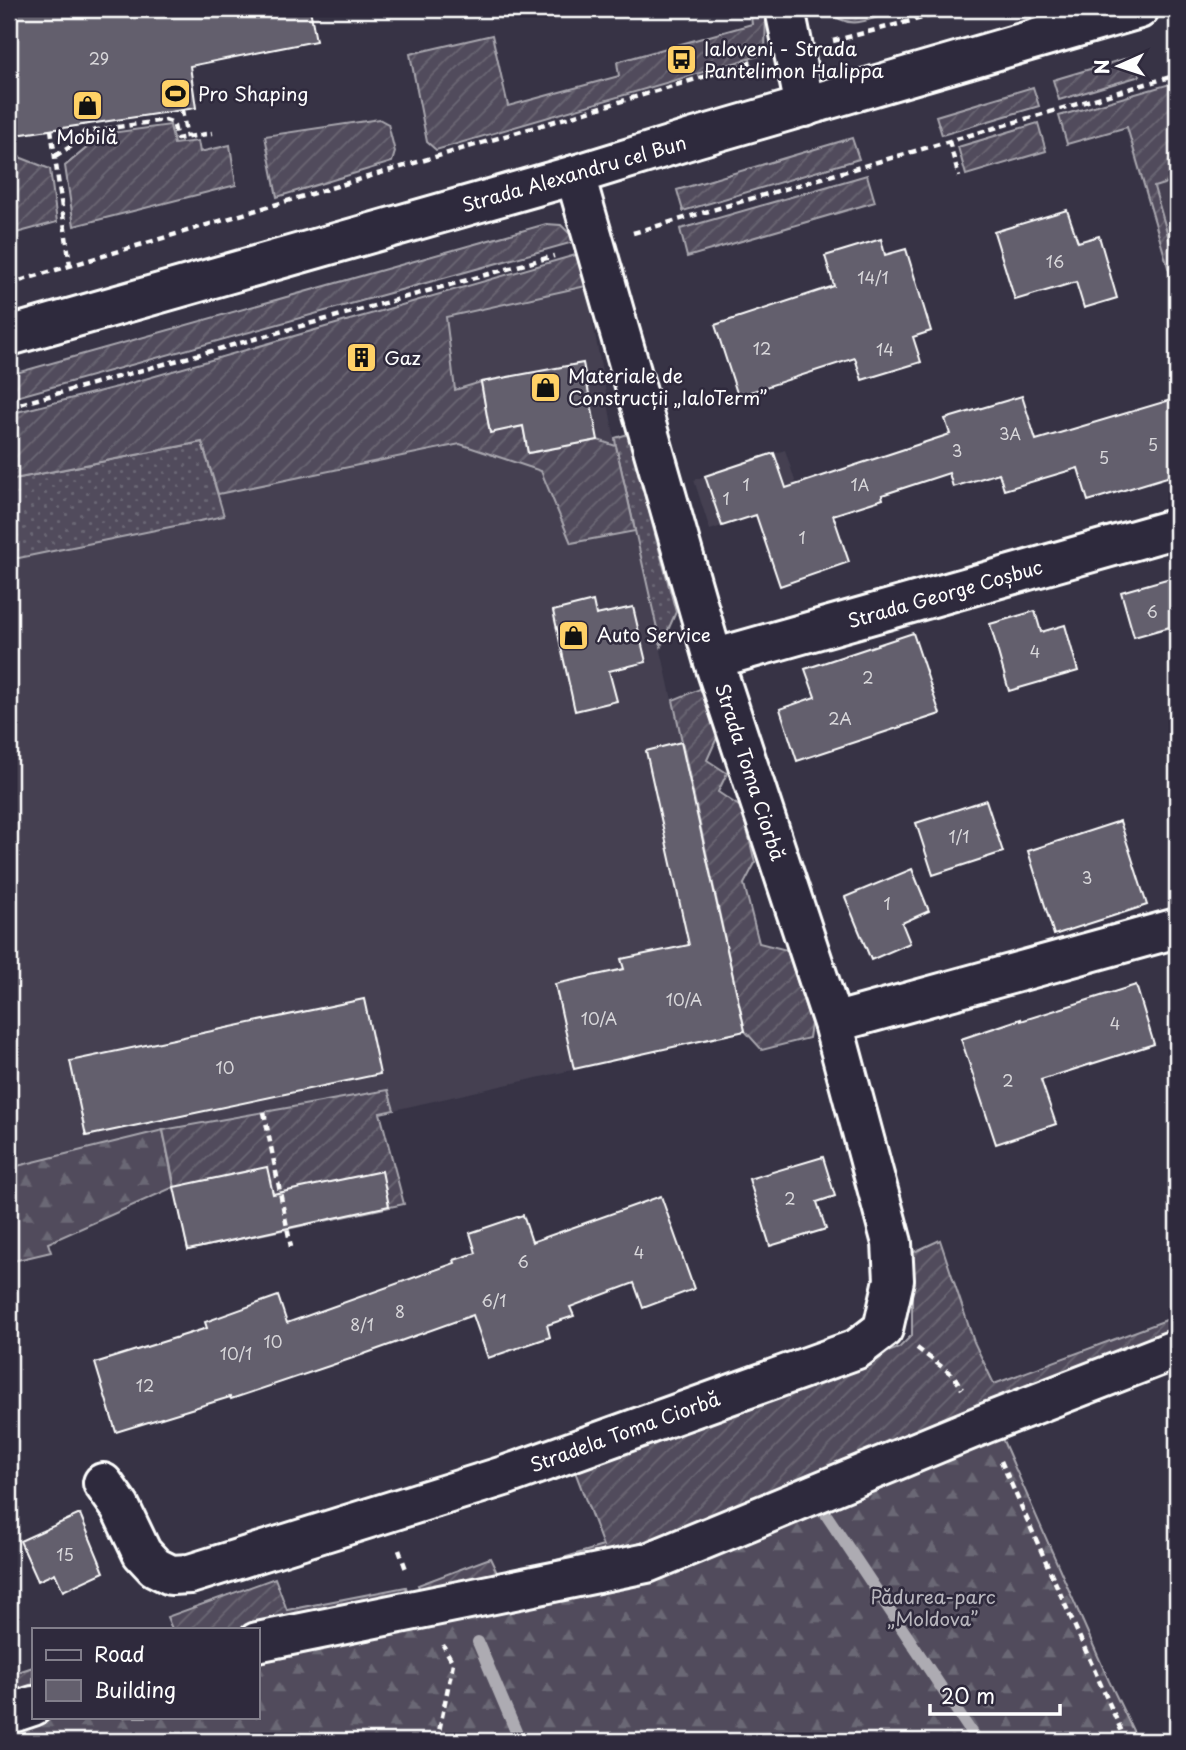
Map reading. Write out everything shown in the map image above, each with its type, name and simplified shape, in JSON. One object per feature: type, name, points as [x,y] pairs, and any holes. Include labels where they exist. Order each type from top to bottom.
[{"type":"street","points":[[785,9],[804,107]]},
{"type":"street","name":"Strada Alexandru cel Bun","points":[[9,336],[575,175],[1139,9]]},
{"type":"street","name":"Strada Toma Ciorbă","points":[[575,175],[713,659],[833,1023]]},
{"type":"street","name":"Strada George Coșbuc","points":[[713,659],[1177,528]]},
{"type":"street","points":[[883,1329],[894,1280],[892,1244],[833,1023],[1177,928]]},
{"type":"street","name":"Stradela Toma Ciorbă","points":[[103,1483],[120,1507],[142,1553],[155,1567],[171,1575],[190,1574],[504,1476],[857,1349],[883,1329]]},
{"type":"street","points":[[259,1643],[647,1563],[984,1424],[1177,1349]]},
{"type":"street","points":[[9,1714],[32,1706]]},
{"type":"path","points":[[902,9],[904,23]]},
{"type":"path","points":[[9,284],[757,61],[957,9]]},
{"type":"path","points":[[182,110],[187,138]]},
{"type":"path","points":[[55,156],[80,141],[84,132],[165,120],[174,126],[177,139],[212,133]]},
{"type":"path","points":[[51,129],[70,265]]},
{"type":"path","points":[[949,141],[959,177]]},
{"type":"path","points":[[264,1112],[291,1247]]},
{"type":"path","points":[[883,1329],[913,1345],[954,1376],[984,1424],[1126,1741]]},
{"type":"path","points":[[384,1514],[421,1608],[453,1663],[437,1741]]},
{"type":"shaded area","points":[[1177,112],[1177,298],[1125,128]]},
{"type":"shaded area","points":[[586,286],[616,446],[745,1031],[394,1110],[387,1090],[163,1130],[9,1168],[9,480],[455,390],[446,317]]},
{"type":"shaded area","points":[[785,450],[801,499],[710,530],[694,480]]},
{"type":"green space","points":[[750,9],[766,9],[765,54],[436,150],[427,142],[410,54],[492,35],[508,106],[619,76],[617,62],[752,24]]},
{"type":"green space","points":[[827,9],[896,11],[860,22],[851,22],[843,21]]},
{"type":"green space","points":[[1134,56],[1140,76],[1059,100],[1053,80]]},
{"type":"green space","points":[[1177,82],[1177,180],[1154,187],[1177,260],[1175,291],[1127,127],[1067,144],[1059,116]]},
{"type":"green space","points":[[1033,87],[1039,106],[942,135],[936,116]]},
{"type":"green space","points":[[379,119],[388,124],[395,152],[392,162],[277,197],[265,136]]},
{"type":"green space","points":[[1038,123],[1046,151],[966,175],[958,147]]},
{"type":"green space","points":[[170,125],[174,144],[198,141],[200,152],[230,145],[236,185],[74,226],[65,166],[89,146],[88,136]]},
{"type":"green space","points":[[852,138],[859,159],[683,211],[677,190]]},
{"type":"green space","points":[[19,157],[50,169],[57,222],[9,235],[9,159]]},
{"type":"green space","points":[[867,175],[875,202],[687,257],[680,229]]},
{"type":"green space","points":[[546,224],[561,225],[577,241],[9,399],[9,375]]},
{"type":"green space","points":[[579,254],[586,286],[446,317],[455,390],[481,382],[490,432],[523,426],[528,453],[598,440],[616,446],[635,531],[571,543],[541,471],[460,444],[218,494],[202,442],[9,480],[9,414],[117,387]]},
{"type":"green space","points":[[628,434],[676,612],[661,646],[616,446],[615,438]]},
{"type":"green space","points":[[202,442],[224,516],[9,560],[9,480]]},
{"type":"green space","points":[[707,686],[721,729],[707,760],[727,773],[718,792],[742,808],[755,863],[744,884],[759,943],[787,950],[811,1024],[809,1038],[762,1050],[745,1031],[673,700]]},
{"type":"green space","points":[[388,1090],[394,1110],[380,1113],[404,1204],[188,1250],[163,1130]]},
{"type":"green space","points":[[163,1130],[174,1187],[48,1243],[51,1252],[9,1262],[9,1168]]},
{"type":"green space","points":[[940,1240],[974,1342],[994,1384],[1177,1316],[1177,1336],[635,1552],[424,1600],[418,1585],[490,1558],[499,1577],[603,1546],[573,1466],[899,1348],[912,1335],[912,1253]]},
{"type":"green space","name":"Pădurea-parc „Moldova”","points":[[1001,1436],[1138,1741],[9,1741],[9,1728],[44,1718],[259,1718],[259,1656]]},
{"type":"green space","points":[[275,1578],[287,1610],[406,1587],[411,1603],[259,1629],[172,1628],[167,1617]]},
{"type":"green space","points":[[32,1667],[32,1691],[9,1698],[9,1675]]},
{"type":"building","points":[[9,9],[310,9],[316,41],[190,66],[196,108],[9,136]]},
{"type":"building","points":[[1067,210],[1078,242],[1099,236],[1117,298],[1084,308],[1076,282],[1015,300],[994,232]]},
{"type":"building","points":[[881,239],[885,255],[906,249],[931,331],[913,337],[921,362],[862,380],[855,358],[738,396],[715,325],[834,286],[825,256]]},
{"type":"building","points":[[583,363],[598,440],[528,453],[523,426],[490,433],[481,382]]},
{"type":"building","points":[[1022,396],[1036,440],[1177,398],[1177,474],[1088,501],[1078,468],[1004,490],[999,473],[953,487],[949,473],[882,495],[883,499],[833,515],[849,562],[780,586],[756,515],[722,526],[705,476],[774,453],[786,488],[950,434],[945,419]]},
{"type":"building","points":[[1177,576],[1177,625],[1134,637],[1121,592]]},
{"type":"building","points":[[593,601],[596,615],[633,607],[646,662],[609,671],[617,701],[575,711],[553,611]]},
{"type":"building","points":[[1035,611],[1041,632],[1065,625],[1078,671],[1009,691],[990,624]]},
{"type":"building","points":[[913,633],[940,714],[797,761],[780,709],[815,697],[805,669]]},
{"type":"building","points":[[681,742],[745,1031],[574,1069],[555,984],[624,969],[621,959],[689,945],[646,751]]},
{"type":"building","points":[[986,800],[1003,852],[933,875],[916,823]]},
{"type":"building","points":[[1120,821],[1147,905],[1054,935],[1028,851]]},
{"type":"building","points":[[912,869],[929,911],[902,923],[910,943],[871,960],[845,897]]},
{"type":"building","points":[[1136,985],[1154,1044],[1041,1080],[1056,1124],[996,1144],[961,1039]]},
{"type":"building","points":[[364,999],[380,1074],[86,1136],[70,1061]]},
{"type":"building","points":[[823,1157],[835,1196],[817,1202],[826,1229],[770,1246],[749,1179]]},
{"type":"building","points":[[267,1167],[273,1194],[382,1171],[389,1206],[188,1250],[174,1187]]},
{"type":"building","points":[[661,1196],[694,1289],[643,1308],[634,1283],[570,1307],[574,1316],[547,1325],[550,1337],[488,1358],[473,1315],[231,1399],[230,1397],[116,1432],[95,1363],[207,1328],[205,1322],[278,1296],[287,1323],[455,1263],[454,1260],[476,1253],[470,1233],[523,1215],[532,1242]]},
{"type":"building","points":[[80,1514],[104,1572],[63,1591],[55,1573],[38,1581],[20,1541]]},
{"type":"waterway","points":[[827,1516],[977,1741]]},
{"type":"waterway","points":[[478,1642],[520,1741]]},
{"type":"place","name":"Ialoveni - Strada Pantelimon Halippa","points":[[681,60]]},
{"type":"place","name":"Pro Shaping","points":[[175,94]]},
{"type":"place","name":"Mobilă","points":[[87,106]]},
{"type":"place","name":"Gaz","points":[[361,358]]},
{"type":"place","name":"Materiale de Construcții „IaloTerm”","points":[[545,387]]},
{"type":"place","name":"Auto Service","points":[[574,635]]}]
